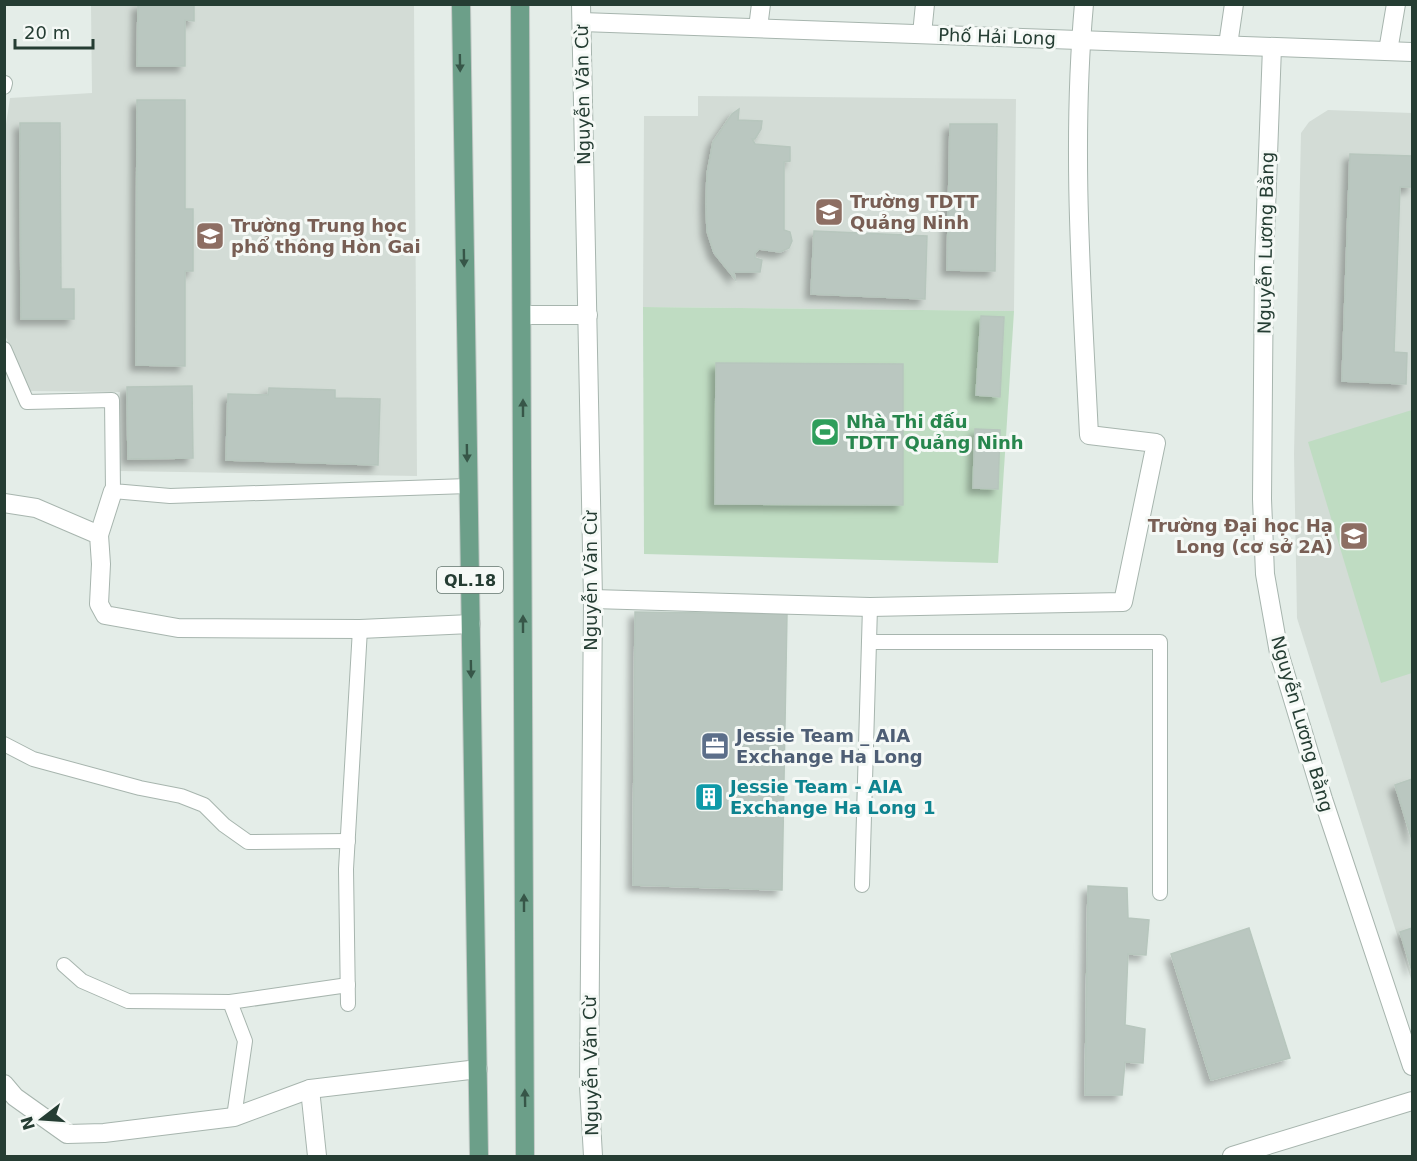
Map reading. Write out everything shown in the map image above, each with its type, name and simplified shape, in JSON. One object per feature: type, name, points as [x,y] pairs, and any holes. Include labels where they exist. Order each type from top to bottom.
[{"type":"main road","name":"QL.18","points":[[460,4],[479,1156]]},
{"type":"main road","name":"QL.18","points":[[520,4],[525,1156]]},
{"type":"street","points":[[758,28],[761,4]]},
{"type":"street","points":[[922,34],[926,4]]},
{"type":"street","points":[[592,599],[870,607],[1123,602],[1156,443],[1089,435],[1077,188],[1084,4]]},
{"type":"street","points":[[1228,45],[1234,4]]},
{"type":"street","points":[[1388,51],[1396,4]]},
{"type":"street","name":"Phố Hải Long","points":[[581,13],[758,28],[1413,52]]},
{"type":"street","name":"Nguyễn Văn Cừ","points":[[581,13],[592,599],[589,1086],[593,1156]]},
{"type":"street","name":"Nguyễn Lương Bằng","points":[[1272,47],[1264,264],[1262,499],[1265,574],[1279,652],[1323,799],[1413,1066]]},
{"type":"street","points":[[522,315],[588,315]]},
{"type":"street","points":[[113,491],[99,535],[101,564],[99,604],[105,615],[178,628],[360,629],[471,624]]},
{"type":"street","points":[[4,503],[36,508],[99,535]]},
{"type":"street","points":[[4,1084],[15,1097],[67,1134],[104,1133],[234,1117],[309,1089],[478,1070]]},
{"type":"street","points":[[309,1089],[317,1156]]},
{"type":"street","points":[[1232,1156],[1413,1101]]},
{"type":"lane","points":[[4,349],[27,402],[112,400],[113,491],[170,496],[468,486]]},
{"type":"lane","points":[[862,885],[870,607]]},
{"type":"lane","points":[[348,1004],[346,869],[360,629]]},
{"type":"lane","points":[[869,642],[1160,642],[1160,892]]},
{"type":"lane","points":[[4,744],[33,759],[140,788],[181,796],[204,805],[224,825],[248,842],[348,841]]},
{"type":"lane","points":[[64,965],[82,981],[128,1001],[230,1002],[348,985]]},
{"type":"lane","points":[[230,1002],[245,1041],[234,1117]]},
{"type":"shaded area","name":"Trường Trung học phổ thông Hòn Gai","points":[[91,5],[414,5],[417,476],[120,471],[120,392],[29,391],[5,335],[4,137],[10,98],[92,93]]},
{"type":"shaded area","name":"Trường TDTT Quảng Ninh","points":[[698,96],[1016,99],[1014,311],[643,307],[644,116],[698,116]]},
{"type":"shaded area","name":"Trường Đại học Hạ Long (cơ sở 2A)","points":[[1328,110],[1412,113],[1412,982],[1297,618],[1294,454],[1301,133],[1309,122]]},
{"type":"green space","name":"Nhà Thi đấu TDTT Quảng Ninh","points":[[643,307],[1014,311],[998,563],[644,554]]},
{"type":"green space","points":[[1412,410],[1412,673],[1381,683],[1308,442]]},
{"type":"building","points":[[138,4],[194,4],[194,21],[185,20],[185,66],[137,66]]},
{"type":"building","points":[[137,100],[185,100],[185,209],[193,209],[193,271],[185,271],[185,366],[136,365]]},
{"type":"building","points":[[739,109],[738,120],[762,121],[761,129],[755,139],[752,139],[755,144],[790,147],[790,161],[784,162],[784,230],[790,232],[792,241],[789,248],[780,252],[759,249],[755,253],[755,258],[762,260],[760,272],[734,272],[735,279],[714,253],[707,231],[706,204],[707,174],[713,142],[732,114]]},
{"type":"building","points":[[20,123],[60,123],[61,289],[74,289],[74,319],[21,319]]},
{"type":"building","points":[[950,124],[997,124],[995,271],[947,270]]},
{"type":"building","points":[[1350,154],[1412,156],[1412,187],[1400,187],[1394,352],[1407,353],[1406,384],[1342,381]]},
{"type":"building","points":[[814,231],[927,236],[925,299],[811,294]]},
{"type":"building","points":[[981,316],[1004,317],[1000,397],[976,395]]},
{"type":"building","points":[[716,363],[903,364],[903,505],[715,504]]},
{"type":"building","points":[[192,386],[193,458],[128,459],[127,387]]},
{"type":"building","points":[[269,388],[335,390],[335,398],[380,399],[378,465],[226,460],[228,394],[268,395]]},
{"type":"building","points":[[975,429],[1000,430],[998,489],[973,488]]},
{"type":"building","name":"Jessie Team - AIA Exchange Ha Long 1","points":[[635,612],[787,614],[782,890],[633,885]]},
{"type":"building","points":[[1412,779],[1412,840],[1395,785]]},
{"type":"building","points":[[1088,886],[1127,888],[1128,918],[1149,920],[1146,955],[1128,954],[1125,1025],[1145,1029],[1143,1063],[1125,1062],[1122,1095],[1085,1095]]},
{"type":"building","points":[[1249,928],[1290,1058],[1211,1080],[1171,954]]},
{"type":"building","points":[[1412,928],[1412,971],[1400,932]]},
{"type":"place","name":"Trường TDTT Quảng Ninh","points":[[829,212]]},
{"type":"place","name":"Trường Trung học phổ thông Hòn Gai","points":[[210,236]]},
{"type":"place","name":"Nhà Thi đấu TDTT Quảng Ninh","points":[[825,432]]},
{"type":"place","name":"Trường Đại học Hạ Long (cơ sở 2A)","points":[[1354,536]]},
{"type":"place","name":"Jessie Team _ AIA Exchange Ha Long","points":[[715,746]]},
{"type":"place","name":"Jessie Team - AIA Exchange Ha Long 1","points":[[709,797]]}]
